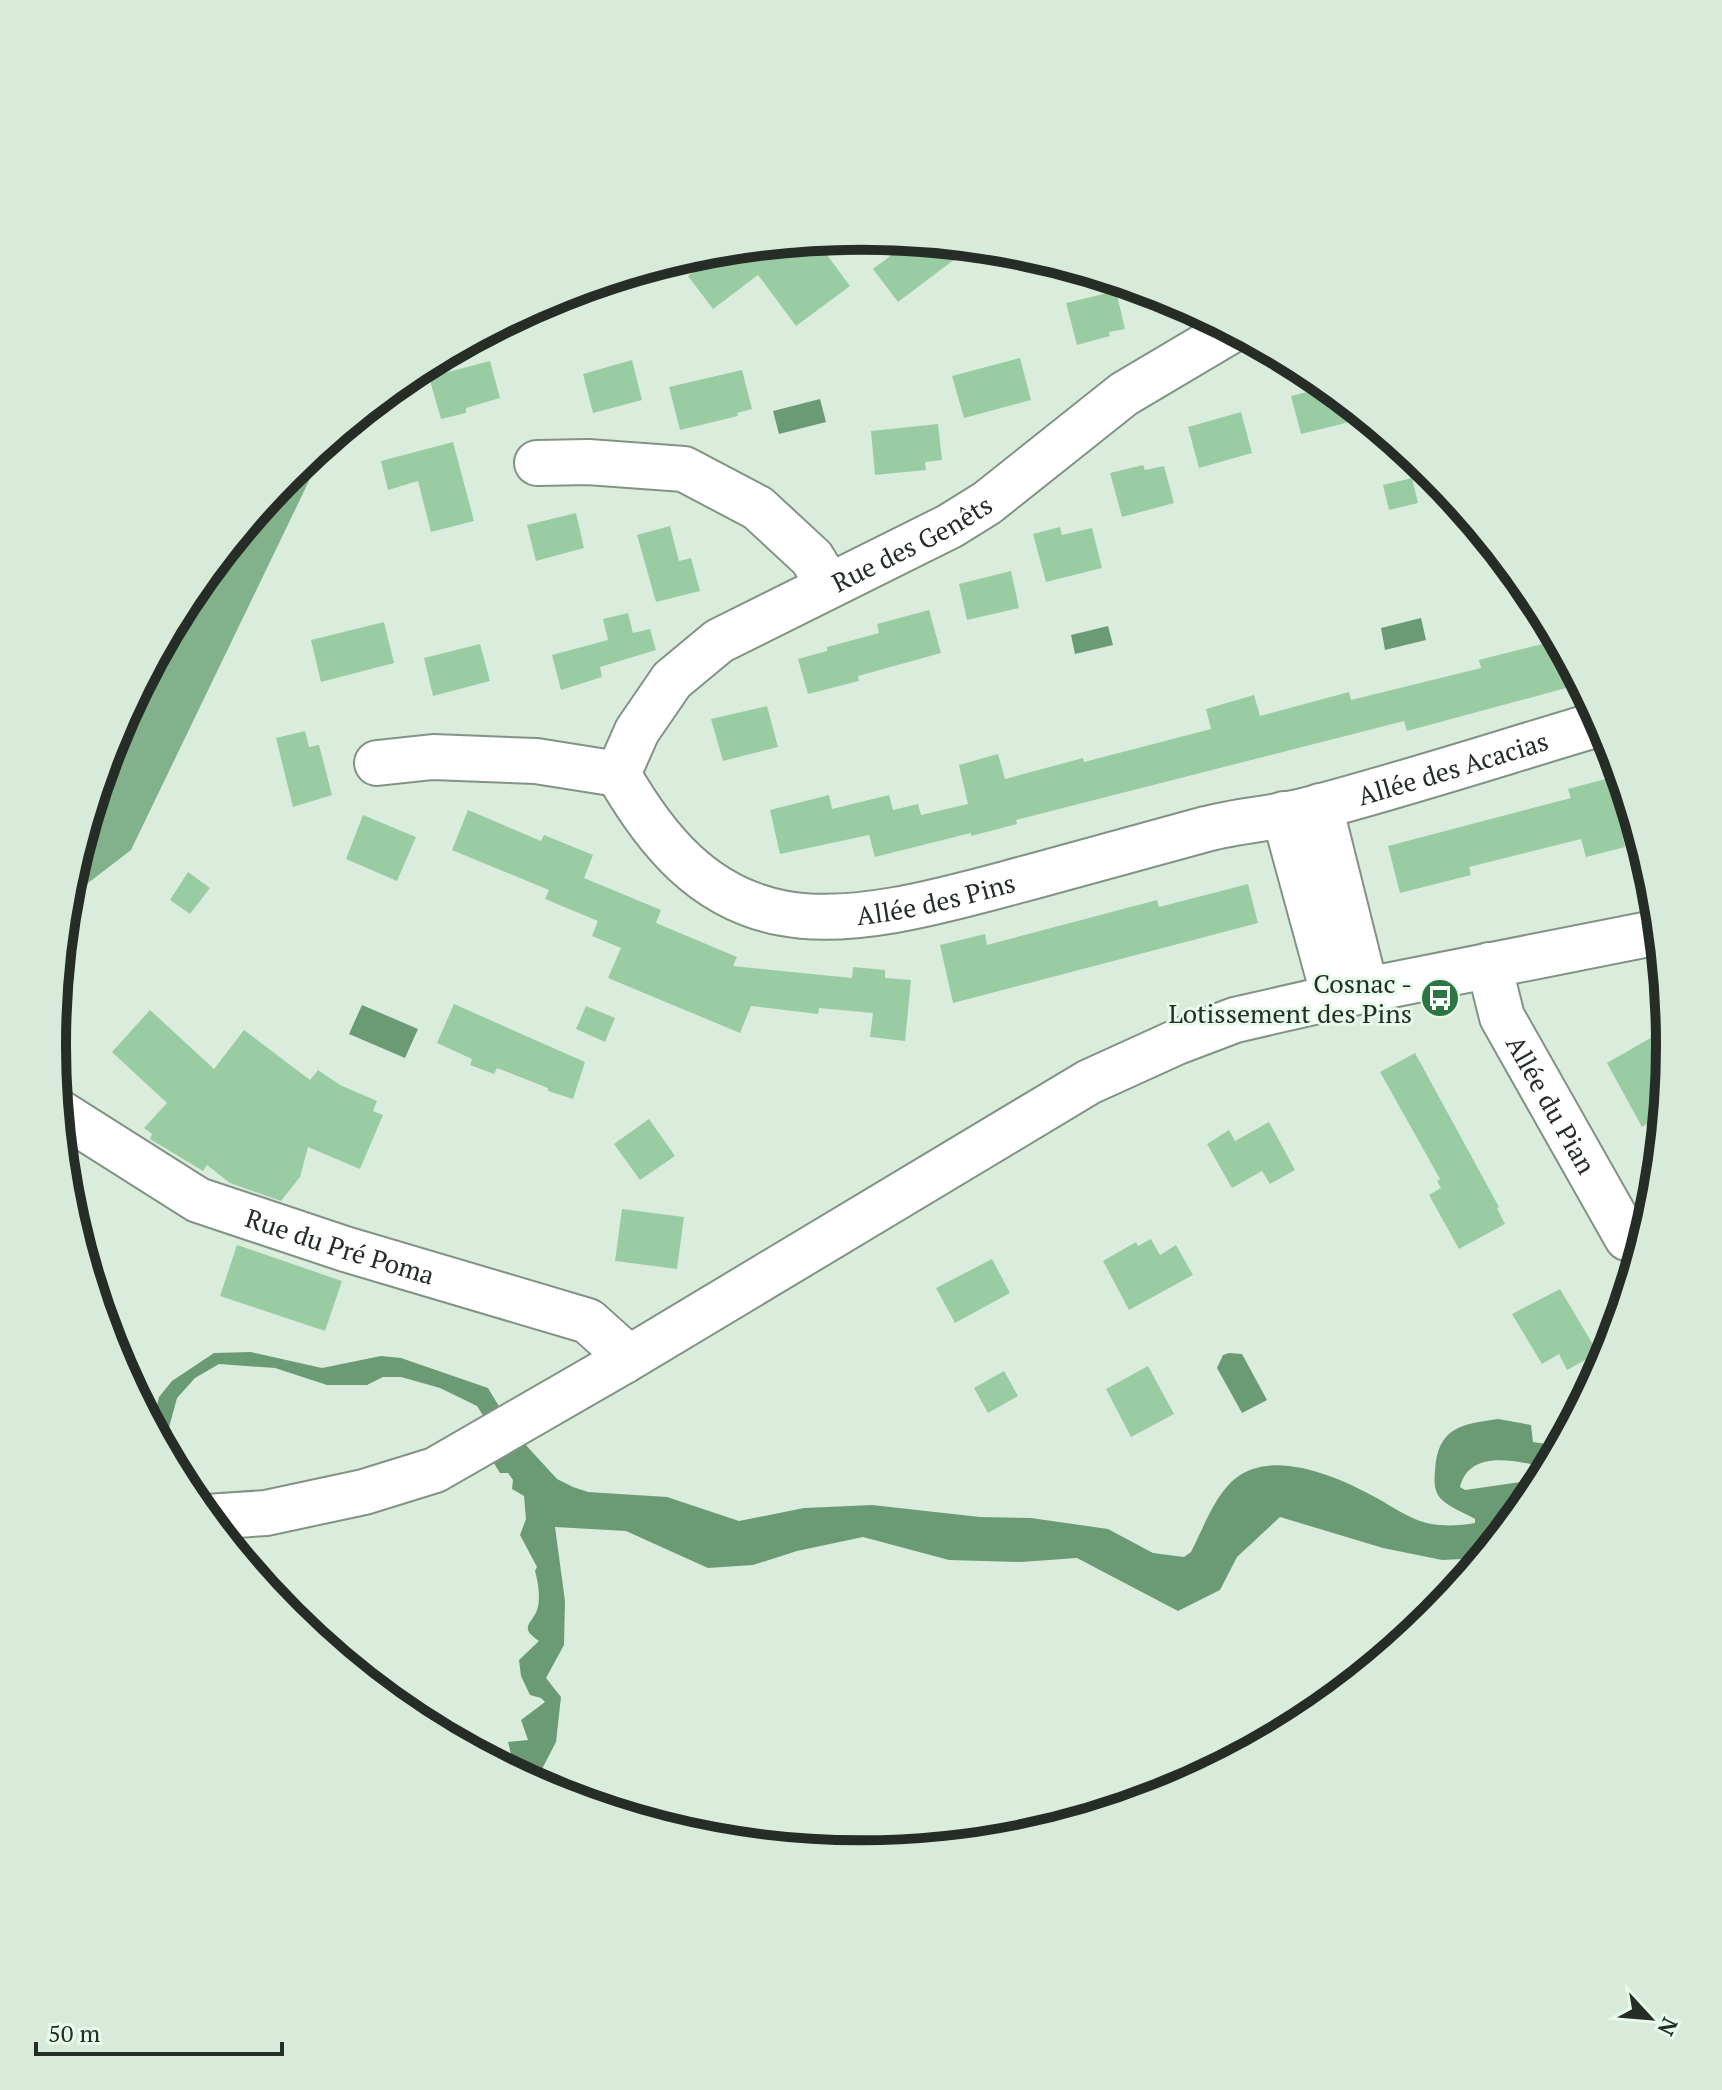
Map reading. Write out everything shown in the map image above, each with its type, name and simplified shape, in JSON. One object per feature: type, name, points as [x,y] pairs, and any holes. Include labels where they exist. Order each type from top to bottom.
[{"type":"street","name":"Rue des Genêts","points":[[618,774],[637,731],[672,680],[719,641],[950,526],[987,503],[1124,394],[1221,336]]},
{"type":"street","points":[[537,463],[588,462],[684,469],[758,508],[812,558],[829,586]]},
{"type":"street","name":"Allée des Acacias","points":[[1302,811],[1589,727]]},
{"type":"street","points":[[377,763],[433,757],[536,761],[618,774]]},
{"type":"street","name":"Allée des Pins","points":[[618,774],[641,813],[694,872],[732,898],[783,913],[840,917],[946,900],[1222,824],[1302,811]]},
{"type":"street","points":[[1302,811],[1350,994]]},
{"type":"street","points":[[221,1516],[266,1513],[364,1492],[435,1470],[624,1361],[1089,1082],[1177,1042],[1235,1020],[1648,934]]},
{"type":"street","name":"Allée du Pian","points":[[1489,965],[1502,1017],[1627,1238]]},
{"type":"street","name":"Rue du Pré Poma","points":[[70,1119],[198,1200],[345,1249],[588,1321],[617,1347],[624,1361]]},
{"type":"shaded area","points":[[820,399],[826,422],[779,434],[773,411]]},
{"type":"shaded area","points":[[316,467],[131,850],[81,888],[108,789],[148,693],[173,647],[230,561],[263,521]]},
{"type":"shaded area","points":[[1421,618],[1426,640],[1385,650],[1381,628]]},
{"type":"shaded area","points":[[1108,626],[1113,645],[1075,654],[1071,635]]},
{"type":"shaded area","points":[[362,1005],[418,1029],[405,1058],[349,1034]]},
{"type":"shaded area","points":[[251,1352],[322,1368],[381,1356],[401,1358],[488,1388],[503,1413],[488,1423],[477,1406],[440,1388],[401,1377],[383,1377],[367,1385],[327,1385],[275,1368],[219,1364],[195,1378],[177,1398],[168,1432],[156,1411],[159,1397],[172,1381],[214,1353]]},
{"type":"shaded area","points":[[1242,1354],[1267,1400],[1242,1413],[1217,1368],[1223,1355]]},
{"type":"shaded area","points":[[1498,1419],[1531,1425],[1533,1442],[1548,1444],[1535,1465],[1497,1460],[1474,1466],[1466,1474],[1460,1487],[1465,1490],[1525,1481],[1467,1559],[1442,1560],[1383,1548],[1280,1517],[1237,1557],[1220,1590],[1178,1611],[1077,1558],[1021,1562],[949,1560],[863,1537],[797,1551],[753,1565],[708,1568],[626,1531],[555,1527],[565,1601],[564,1645],[546,1678],[561,1697],[556,1742],[542,1772],[513,1760],[508,1742],[528,1740],[521,1720],[545,1702],[530,1695],[521,1676],[519,1660],[539,1641],[528,1629],[537,1610],[539,1596],[537,1567],[520,1535],[526,1519],[524,1496],[512,1489],[513,1480],[508,1473],[500,1473],[490,1457],[513,1431],[557,1479],[573,1487],[588,1492],[667,1497],[739,1521],[804,1508],[872,1505],[980,1517],[1031,1518],[1108,1529],[1153,1553],[1184,1557],[1191,1552],[1216,1502],[1229,1485],[1251,1470],[1267,1466],[1304,1468],[1340,1480],[1407,1516],[1427,1523],[1475,1523],[1475,1519],[1442,1500],[1435,1487],[1440,1445],[1453,1431],[1473,1423]]},
{"type":"building","points":[[824,251],[850,286],[796,326],[758,275],[713,309],[688,276],[706,265]]},
{"type":"building","points":[[896,251],[959,256],[898,302],[873,269]]},
{"type":"building","points":[[1116,292],[1125,329],[1077,345],[1066,303]]},
{"type":"building","points":[[1020,358],[1031,400],[964,418],[952,376]]},
{"type":"building","points":[[632,360],[642,400],[593,413],[583,374]]},
{"type":"building","points":[[490,361],[500,398],[466,408],[466,413],[441,419],[429,378]]},
{"type":"building","points":[[742,370],[752,409],[737,413],[738,416],[680,430],[669,387]]},
{"type":"building","points":[[1312,391],[1354,421],[1301,434],[1291,396]]},
{"type":"building","points":[[1241,412],[1252,453],[1199,468],[1188,427]]},
{"type":"building","points":[[938,424],[942,460],[925,462],[926,470],[875,475],[871,431]]},
{"type":"building","points":[[453,442],[474,521],[431,532],[418,481],[388,490],[381,461]]},
{"type":"building","points":[[1143,465],[1145,470],[1164,466],[1174,503],[1122,517],[1110,473]]},
{"type":"building","points":[[1412,478],[1418,503],[1389,510],[1383,485]]},
{"type":"building","points":[[576,513],[584,548],[536,561],[527,525]]},
{"type":"building","points":[[670,526],[679,561],[691,558],[700,591],[656,602],[637,535]]},
{"type":"building","points":[[1060,527],[1062,535],[1092,528],[1102,568],[1046,582],[1033,534]]},
{"type":"building","points":[[1011,571],[1019,608],[967,620],[959,584]]},
{"type":"building","points":[[929,610],[941,653],[858,676],[859,681],[808,694],[798,659],[827,651],[827,647],[879,633],[877,624]]},
{"type":"building","points":[[628,613],[633,633],[650,629],[656,650],[600,667],[602,677],[561,690],[552,655],[608,640],[603,619]]},
{"type":"building","points":[[384,622],[394,663],[321,682],[311,640]]},
{"type":"building","points":[[1546,643],[1571,687],[1407,731],[1404,721],[1016,820],[1017,824],[971,836],[971,833],[875,857],[869,835],[780,854],[770,810],[829,795],[832,809],[889,795],[893,810],[918,804],[921,815],[968,804],[959,765],[998,754],[1005,779],[1211,729],[1206,709],[1254,695],[1260,716],[1349,692],[1351,700],[1481,668],[1479,660]]},
{"type":"building","points":[[480,644],[490,681],[433,696],[424,658]]},
{"type":"building","points":[[767,706],[778,747],[723,761],[711,719]]},
{"type":"building","points":[[305,731],[309,747],[319,745],[332,795],[293,807],[276,738]]},
{"type":"building","points":[[1610,778],[1622,816],[1619,817],[1625,847],[1586,857],[1581,839],[1469,867],[1471,875],[1400,893],[1388,846],[1571,798],[1568,789]]},
{"type":"building","points":[[468,810],[541,841],[544,835],[593,855],[584,878],[661,910],[656,923],[737,957],[733,966],[852,978],[853,967],[885,970],[885,978],[911,980],[905,1041],[870,1037],[873,1013],[819,1008],[818,1014],[751,1006],[740,1033],[608,978],[621,948],[592,936],[598,921],[545,899],[549,890],[452,850]]},
{"type":"building","points":[[363,815],[416,837],[397,881],[346,859]]},
{"type":"building","points":[[188,872],[210,888],[190,914],[170,900]]},
{"type":"building","points":[[1248,884],[1258,923],[953,1003],[940,945],[985,934],[987,945],[1157,900],[1159,907]]},
{"type":"building","points":[[454,1004],[585,1062],[573,1099],[497,1068],[494,1074],[470,1065],[472,1059],[437,1043]]},
{"type":"building","points":[[586,1006],[615,1018],[605,1042],[576,1029]]},
{"type":"building","points":[[150,1010],[214,1069],[244,1030],[310,1080],[318,1070],[340,1085],[377,1101],[373,1111],[383,1115],[360,1169],[308,1147],[300,1177],[281,1201],[230,1183],[207,1165],[203,1171],[150,1139],[152,1134],[144,1128],[167,1103],[112,1052]]},
{"type":"building","points":[[1656,1035],[1655,1082],[1650,1085],[1654,1092],[1652,1121],[1642,1127],[1607,1063]]},
{"type":"building","points":[[1415,1053],[1499,1207],[1505,1224],[1459,1249],[1429,1195],[1441,1188],[1437,1181],[1440,1179],[1380,1072]]},
{"type":"building","points":[[649,1119],[675,1156],[640,1180],[614,1144]]},
{"type":"building","points":[[1269,1122],[1295,1170],[1270,1184],[1262,1171],[1232,1188],[1207,1144],[1229,1130],[1235,1141]]},
{"type":"building","points":[[622,1209],[684,1217],[677,1269],[615,1261]]},
{"type":"building","points":[[1151,1239],[1160,1255],[1176,1245],[1193,1275],[1129,1310],[1103,1261],[1136,1242],[1138,1246]]},
{"type":"building","points":[[237,1245],[342,1281],[325,1331],[220,1296]]},
{"type":"building","points":[[992,1259],[1010,1293],[955,1323],[936,1288]]},
{"type":"building","points":[[1560,1289],[1595,1348],[1592,1356],[1567,1370],[1559,1354],[1542,1364],[1512,1314]]},
{"type":"building","points":[[1148,1366],[1174,1414],[1131,1437],[1106,1389]]},
{"type":"building","points":[[1004,1371],[1018,1396],[988,1413],[974,1388]]},
{"type":"place","name":"Cosnac - Lotissement des Pins","points":[[1440,998]]}]
